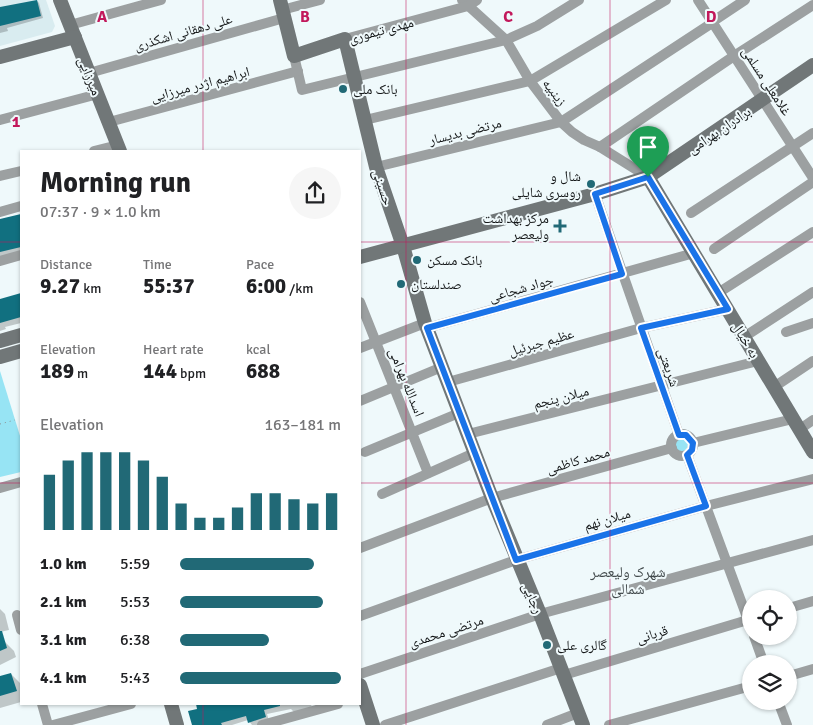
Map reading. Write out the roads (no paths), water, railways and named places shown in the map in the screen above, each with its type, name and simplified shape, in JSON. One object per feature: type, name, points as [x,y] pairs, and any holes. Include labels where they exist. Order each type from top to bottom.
[{"type":"street","name":"میرزایی","points":[[60,0],[119,148]]},
{"type":"street","points":[[0,57],[161,0]]},
{"type":"street","name":"علی دهقانی اشکذری","points":[[89,73],[282,10],[320,0]]},
{"type":"street","name":"مهدی تیموری","points":[[294,56],[477,0]]},
{"type":"street","points":[[282,10],[302,90],[506,40],[537,26],[579,0]]},
{"type":"street","points":[[365,120],[530,81],[666,0]]},
{"type":"street","name":"غلامعلی مسلمی","points":[[698,0],[813,178]]},
{"type":"street","name":"مرتضی بدیسار","points":[[376,167],[561,122],[745,0]]},
{"type":"street","name":"زینبیه","points":[[465,3],[506,40],[530,81],[561,122],[584,140],[600,147],[648,177]]},
{"type":"street","points":[[600,147],[813,5]]},
{"type":"street","name":"حسینی","points":[[345,39],[376,167],[403,246]]},
{"type":"street","name":"برادران بهرامی","points":[[361,257],[595,194],[648,177],[813,65]]},
{"type":"street","name":"ابراهیم اژدر میرزایی","points":[[109,122],[298,71]]},
{"type":"street","points":[[0,120],[98,94]]},
{"type":"street","points":[[691,213],[813,133]]},
{"type":"street","points":[[102,150],[119,148]]},
{"type":"street","points":[[0,176],[20,171]]},
{"type":"street","name":"به خیال","points":[[648,177],[813,452]]},
{"type":"street","points":[[714,249],[813,182]]},
{"type":"street","name":"شریعتی","points":[[595,194],[679,435]]},
{"type":"street","points":[[0,212],[20,206]]},
{"type":"street","points":[[718,293],[813,232]]},
{"type":"street","name":"رجایی","points":[[403,246],[426,325],[442,368],[580,719]]},
{"type":"street","name":"جواد شجاعی","points":[[361,348],[426,325],[622,274],[694,253]]},
{"type":"street","points":[[0,261],[20,255]]},
{"type":"street","points":[[744,337],[813,292]]},
{"type":"street","name":"اسدالله بهرامی","points":[[361,304],[428,473]]},
{"type":"street","name":"عظیم جبرئیل","points":[[448,382],[641,328],[728,309]]},
{"type":"street","points":[[786,332],[813,323]]},
{"type":"street","points":[[0,341],[20,335]]},
{"type":"street","points":[[0,357],[20,351]]},
{"type":"street","name":"میلان پنجم","points":[[468,434],[661,387],[758,361]]},
{"type":"street","points":[[774,387],[813,362]]},
{"type":"street","points":[[361,401],[442,368]]},
{"type":"street","points":[[365,452],[459,413]]},
{"type":"street","points":[[693,443],[813,420]]},
{"type":"street","points":[[679,435],[686,435],[693,443],[692,450],[687,455],[679,456],[672,448],[674,439],[679,435]]},
{"type":"street","name":"محمد کاظمی","points":[[361,548],[492,498],[672,448]]},
{"type":"street","points":[[382,494],[474,453]]},
{"type":"street","points":[[687,455],[742,602]]},
{"type":"street","name":"میلان نهم","points":[[361,616],[516,560],[706,506],[813,480]]},
{"type":"street","points":[[0,488],[20,482]]},
{"type":"street","name":"مرتضی محمدی","points":[[361,674],[540,614],[813,540]]},
{"type":"street","points":[[797,606],[813,601]]},
{"type":"street","points":[[17,615],[20,626]]},
{"type":"street","name":"قربانی","points":[[385,725],[562,672],[742,625]]},
{"type":"street","points":[[797,674],[813,669]]},
{"type":"street","points":[[609,725],[742,688]]},
{"type":"street","points":[[361,693],[373,725]]},
{"type":"street","points":[[42,705],[48,725]]},
{"type":"street","points":[[53,725],[127,705]]},
{"type":"street","points":[[171,705],[177,725]]},
{"type":"street","points":[[262,725],[334,705]]},
{"type":"street","points":[[781,710],[787,725]]},
{"type":"street","points":[[547,725],[580,719]]},
{"type":"place","name":"بانک ملی","points":[[343,89]]},
{"type":"place","name":"شال و روسری شایلی","points":[[591,184]]},
{"type":"place","name":"مرکز بهداشت ولیعصر","points":[[560,226]]},
{"type":"place","name":"بانک مسکن","points":[[417,260]]},
{"type":"place","name":"صندلستان","points":[[401,284]]},
{"type":"place","name":"گالری علی","points":[[547,645]]},
{"type":"district","name":"شهرک ولیعصر شمالی","points":[[628,580]]}]
